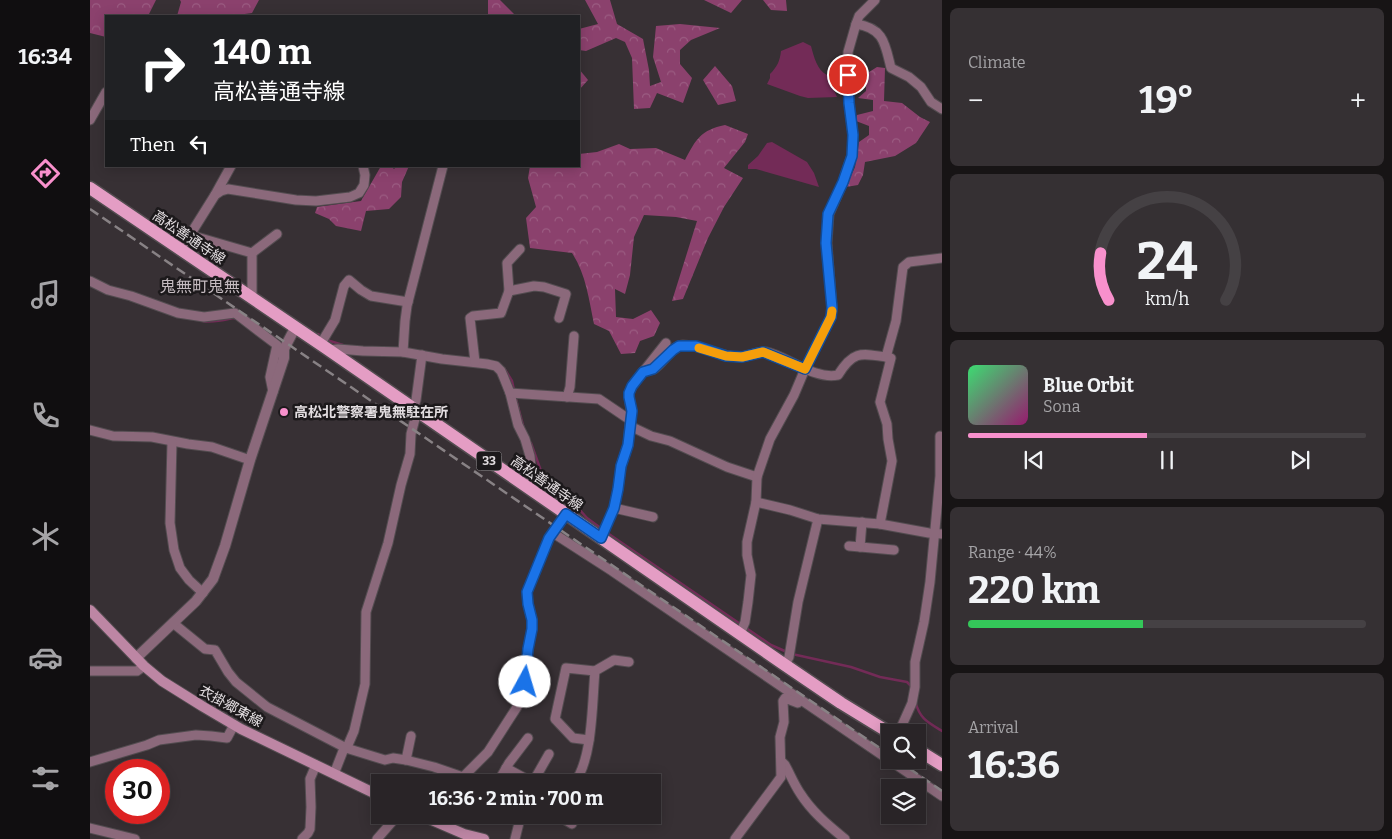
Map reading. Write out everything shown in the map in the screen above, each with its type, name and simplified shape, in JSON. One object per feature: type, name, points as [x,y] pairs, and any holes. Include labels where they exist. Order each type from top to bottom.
[{"type":"main road","name":"高松善通寺線","points":[[90,188],[785,666],[881,727]]},
{"type":"main road","name":"衣掛郷東線","points":[[90,610],[144,666],[162,681],[234,724],[371,792]]},
{"type":"main road","points":[[926,755],[942,765]]},
{"type":"main road","points":[[448,824],[464,834],[484,839]]},
{"type":"street","points":[[740,634],[745,622],[751,574],[747,555],[747,542],[756,502],[756,477],[770,439],[794,395],[831,317],[832,308],[826,243],[828,214],[843,182],[852,156],[853,135],[849,103],[848,52],[864,4],[876,0]]},
{"type":"street","points":[[856,24],[875,30],[883,39],[891,68],[909,77],[921,87],[931,102],[942,109]]},
{"type":"street","points":[[90,120],[105,94]]},
{"type":"street","points":[[180,249],[215,196],[230,167]]},
{"type":"street","points":[[215,196],[228,189],[296,200],[316,201],[350,197],[359,192],[364,185],[363,167]]},
{"type":"street","points":[[403,352],[404,320],[443,167]]},
{"type":"street","points":[[252,253],[276,234]]},
{"type":"street","points":[[190,235],[252,253]]},
{"type":"street","points":[[475,362],[470,318],[501,313],[509,291],[507,263],[520,249]]},
{"type":"street","points":[[252,253],[252,298]]},
{"type":"street","points":[[886,357],[896,322],[903,267],[909,262],[942,258]]},
{"type":"street","points":[[408,302],[371,296],[349,280],[344,286],[325,348],[403,352],[496,366],[501,371],[510,393],[518,425],[530,456],[532,476],[529,489]]},
{"type":"street","points":[[90,281],[108,290],[178,313],[204,317],[235,313],[277,345],[270,377],[273,392]]},
{"type":"street","points":[[509,291],[534,286],[566,294],[559,318]]},
{"type":"street","points":[[136,658],[203,593],[213,579],[284,358],[284,349],[295,328]]},
{"type":"street","points":[[567,397],[570,387],[574,336]]},
{"type":"street","points":[[601,538],[614,508],[621,466],[628,445],[632,411],[629,393],[632,386],[666,343]]},
{"type":"street","points":[[643,372],[653,369],[679,346],[696,346],[726,356],[742,357],[763,352],[805,369],[833,376],[838,375],[846,363],[865,353],[891,358],[880,402],[887,424],[892,461],[880,524]]},
{"type":"street","points":[[334,774],[343,751],[354,731],[365,684],[366,612],[388,543],[410,454],[422,355]]},
{"type":"street","points":[[510,393],[599,399],[630,423],[651,436],[670,441],[727,467],[756,477]]},
{"type":"street","points":[[90,430],[113,436],[152,437],[172,442],[212,447],[250,460]]},
{"type":"street","points":[[902,724],[912,702],[915,687],[915,662],[939,533],[940,436]]},
{"type":"street","points":[[172,442],[170,523],[174,550],[180,568],[189,580],[203,593]]},
{"type":"street","points":[[756,502],[818,519],[880,524],[929,533],[939,533]]},
{"type":"street","points":[[614,508],[653,517]]},
{"type":"street","points":[[467,774],[488,752],[515,711],[522,696],[532,629],[527,592],[549,538],[566,514]]},
{"type":"street","points":[[785,666],[789,657],[798,602],[818,519]]},
{"type":"street","points":[[860,547],[862,522]]},
{"type":"street","points":[[553,532],[942,796]]},
{"type":"street","points":[[850,546],[894,550]]},
{"type":"street","points":[[173,623],[205,649],[215,650],[236,682],[267,707],[346,748],[386,760],[392,758],[406,760],[434,767],[449,774]]},
{"type":"street","points":[[589,740],[572,738],[555,719],[566,668],[595,671],[614,660],[629,662]]},
{"type":"street","points":[[90,670],[137,671],[144,666]]},
{"type":"street","points":[[580,774],[583,768],[589,740],[595,671]]},
{"type":"street","points":[[735,839],[781,777],[780,737],[784,722],[783,701],[786,698],[808,705]]},
{"type":"street","points":[[90,762],[159,740],[196,735],[227,738],[234,724]]},
{"type":"street","points":[[406,760],[410,736]]},
{"type":"street","points":[[503,774],[528,738]]},
{"type":"street","points":[[538,774],[549,754]]},
{"type":"street","points":[[782,762],[810,807],[824,822],[845,839]]},
{"type":"street","points":[[302,839],[310,829],[312,806],[310,779],[316,765]]},
{"type":"street","points":[[506,768],[518,774]]},
{"type":"street","points":[[377,839],[390,824]]},
{"type":"street","points":[[515,839],[519,824]]},
{"type":"street","points":[[90,828],[135,839]]},
{"type":"green space","points":[[90,0],[156,0],[148,15],[105,15],[105,37],[90,33]]},
{"type":"green space","points":[[180,0],[259,0],[252,13],[237,15],[177,15]]},
{"type":"green space","points":[[488,0],[500,0],[515,15],[488,15]]},
{"type":"green space","points":[[585,0],[610,0],[617,24],[643,39],[650,86],[661,82],[653,57],[656,26],[680,24],[720,28],[691,40],[680,50],[680,64],[692,78],[683,103],[657,93],[650,108],[634,109],[632,58],[625,42],[616,38],[586,51],[580,50],[580,29],[598,24]]},
{"type":"green space","points":[[704,0],[742,0],[731,13]]},
{"type":"green space","points":[[763,0],[786,0],[787,11],[771,10]]},
{"type":"green space","points":[[715,66],[732,86],[736,101],[718,105],[703,80]]},
{"type":"green space","points":[[877,67],[885,68],[884,101],[902,103],[930,122],[916,143],[895,156],[865,162],[863,175],[858,185],[846,187],[855,167],[859,142],[869,135],[869,126],[856,121],[857,115],[873,111],[873,100],[858,98],[866,91],[866,74]]},
{"type":"green space","points":[[580,70],[588,80],[580,89]]},
{"type":"green space","points":[[725,125],[748,134],[745,142],[724,168],[743,178],[724,207],[708,238],[683,299],[672,301],[697,221],[676,217],[644,215],[634,237],[630,275],[625,294],[615,289],[616,317],[633,319],[651,310],[660,323],[654,336],[640,341],[635,353],[621,354],[609,331],[594,324],[584,278],[572,253],[530,248],[526,218],[536,207],[528,178],[530,167],[580,167],[580,154],[597,152],[619,144],[630,149],[656,148],[685,160],[700,136]]},
{"type":"green space","points":[[380,167],[392,167],[394,169],[396,167],[409,167],[402,182],[401,197],[389,209],[366,211],[361,231],[336,226],[329,219],[315,213],[317,207],[361,201]]},
{"type":"shaded area","points":[[803,42],[811,46],[816,63],[827,75],[837,97],[808,98],[767,84],[770,74],[778,64],[781,51]]},
{"type":"shaded area","points":[[772,142],[807,162],[814,173],[819,187],[756,169],[748,169],[748,165],[758,156],[767,143]]},
{"type":"waterway","points":[[203,321],[237,319]]},
{"type":"waterway","points":[[314,335],[318,334],[330,341],[343,345]]},
{"type":"waterway","points":[[504,368],[512,381],[514,390]]},
{"type":"waterway","points":[[515,395],[524,429]]},
{"type":"waterway","points":[[531,443],[541,471],[562,490],[587,518],[602,529]]},
{"type":"waterway","points":[[606,532],[771,645],[787,652]]},
{"type":"waterway","points":[[792,654],[851,667],[880,677],[907,682],[911,686]]},
{"type":"waterway","points":[[915,701],[919,712],[925,719],[942,731]]},
{"type":"railway","points":[[90,209],[881,749]]},
{"type":"railway","points":[[910,769],[942,791]]},
{"type":"slow traffic","points":[[699,348],[726,356],[742,357],[763,352],[805,369],[831,317],[832,311]]},
{"type":"place","name":"高松北警察署鬼無駐在所","points":[[284,412]]},
{"type":"district","name":"鬼無町鬼無","points":[[200,286]]},
{"type":"route","points":[[525,682],[532,629],[527,592],[549,538],[566,514],[601,538],[614,508],[621,466],[628,445],[632,411],[629,393],[643,372],[653,369],[679,346],[696,346],[726,356],[742,357],[763,352],[805,369],[831,317],[832,308],[826,243],[828,214],[843,182],[852,156],[853,135],[848,75]]}]
